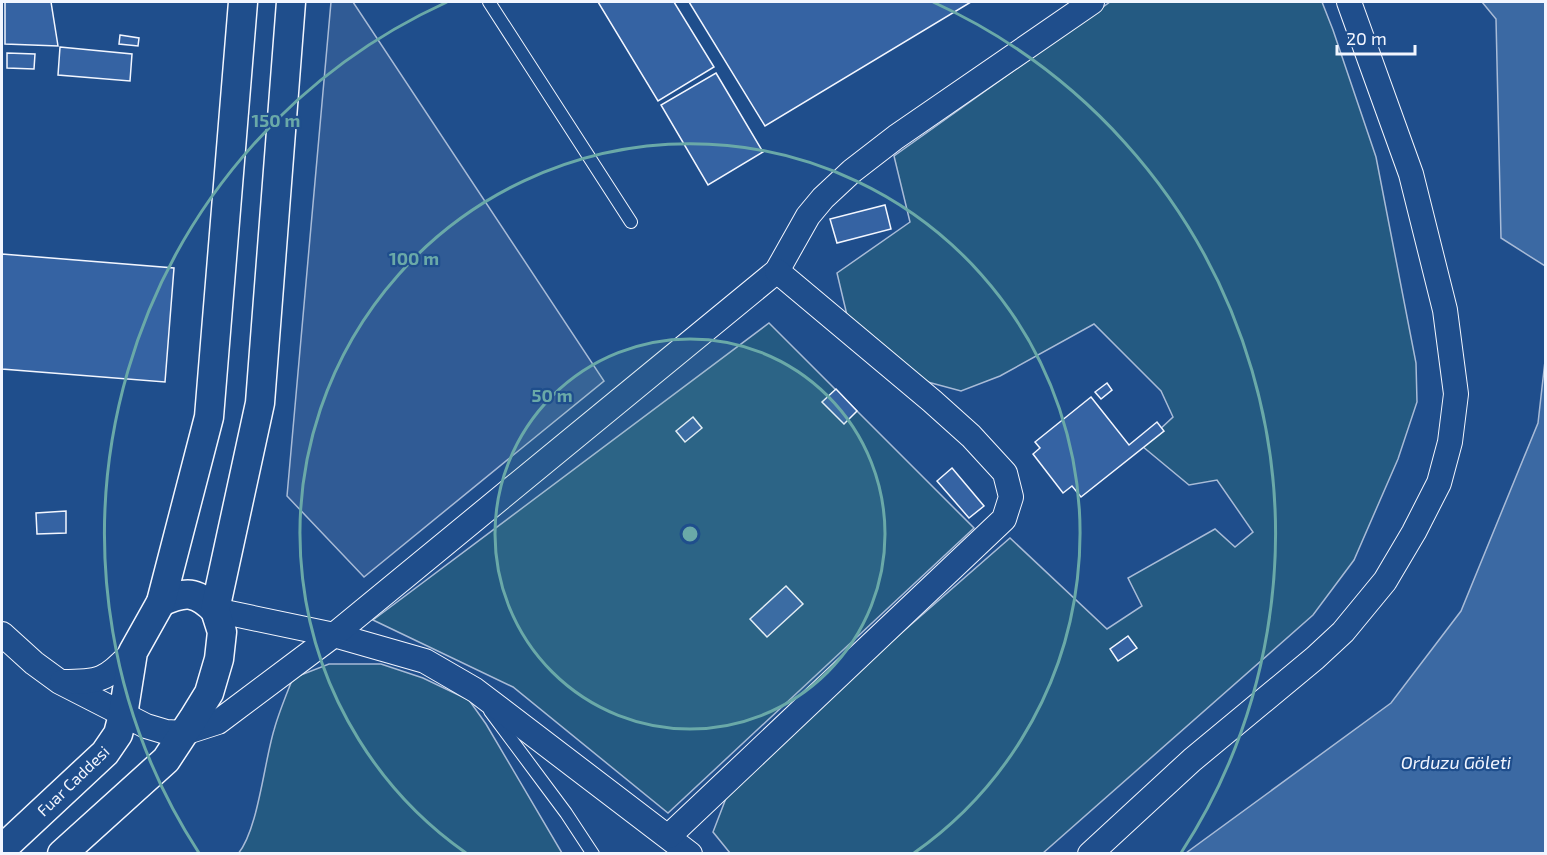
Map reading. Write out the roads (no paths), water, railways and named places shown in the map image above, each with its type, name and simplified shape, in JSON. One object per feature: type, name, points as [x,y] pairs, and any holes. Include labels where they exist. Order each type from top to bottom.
[{"type":"street","name":"Fuar Caddesi","points":[[2,849],[105,753],[118,734],[133,652],[161,602],[209,417],[243,2]]},
{"type":"street","points":[[62,854],[166,760],[209,693],[219,659],[222,632],[216,610],[260,403],[291,2]]},
{"type":"street","points":[[2,634],[33,663],[60,682],[146,726],[166,732],[184,733],[218,723],[334,635],[777,271],[808,216],[823,198],[852,171],[896,137],[1092,2]]},
{"type":"street","points":[[1090,854],[1192,760],[1343,632],[1384,581],[1414,532],[1439,483],[1450,442],[1456,394],[1445,310],[1411,174],[1349,2]]},
{"type":"street","points":[[669,836],[1004,519],[1011,497],[1005,473],[971,436],[777,271]]},
{"type":"street","points":[[161,602],[177,595],[192,594],[203,598],[216,610],[334,635],[425,661],[475,690],[690,854]]},
{"type":"street","points":[[60,682],[94,682],[112,673],[133,652]]},
{"type":"lane","points":[[489,2],[631,222]]},
{"type":"lane","points":[[475,690],[566,813],[593,854]]},
{"type":"water","points":[[1482,2],[1545,2],[1545,266],[1501,238],[1496,19]]},
{"type":"water","name":"Orduzu Göleti","points":[[1545,361],[1545,853],[1186,853],[1391,703],[1461,611],[1538,423]]}]
